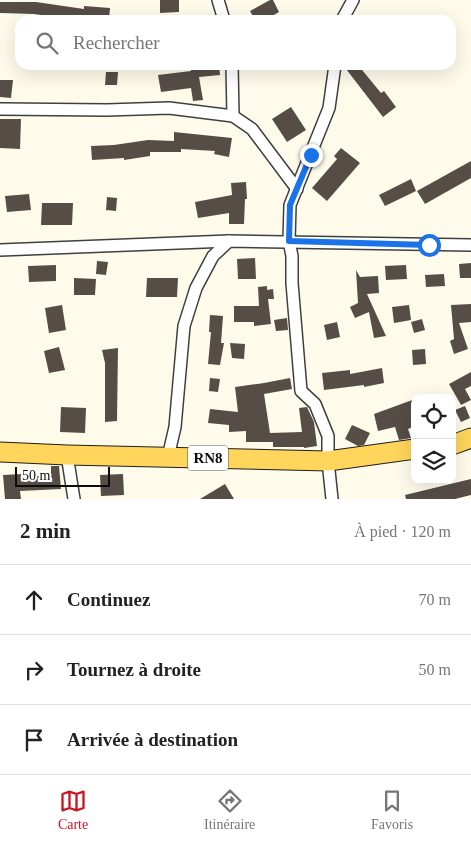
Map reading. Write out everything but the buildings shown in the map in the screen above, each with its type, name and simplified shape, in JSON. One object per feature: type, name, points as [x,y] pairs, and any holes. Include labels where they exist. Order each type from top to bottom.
[{"type":"main road","points":[[456,444],[471,438]]},
{"type":"main road","name":"RN8","points":[[0,452],[328,460],[411,450]]},
{"type":"street","points":[[218,0],[222,15]]},
{"type":"street","points":[[345,15],[353,0]]},
{"type":"street","points":[[232,70],[233,116]]},
{"type":"street","points":[[332,499],[328,460],[328,436],[315,404],[301,391],[292,283],[292,256],[289,241],[290,205],[329,108],[334,70]]},
{"type":"street","points":[[0,109],[107,110],[169,108],[233,116],[252,129],[297,189]]},
{"type":"street","points":[[168,457],[175,427],[184,326],[196,288],[213,256],[229,241]]},
{"type":"street","points":[[0,250],[229,241],[471,246]]},
{"type":"street","points":[[66,455],[74,499]]},
{"type":"route","points":[[311,155],[290,205],[289,241],[429,245]]}]
